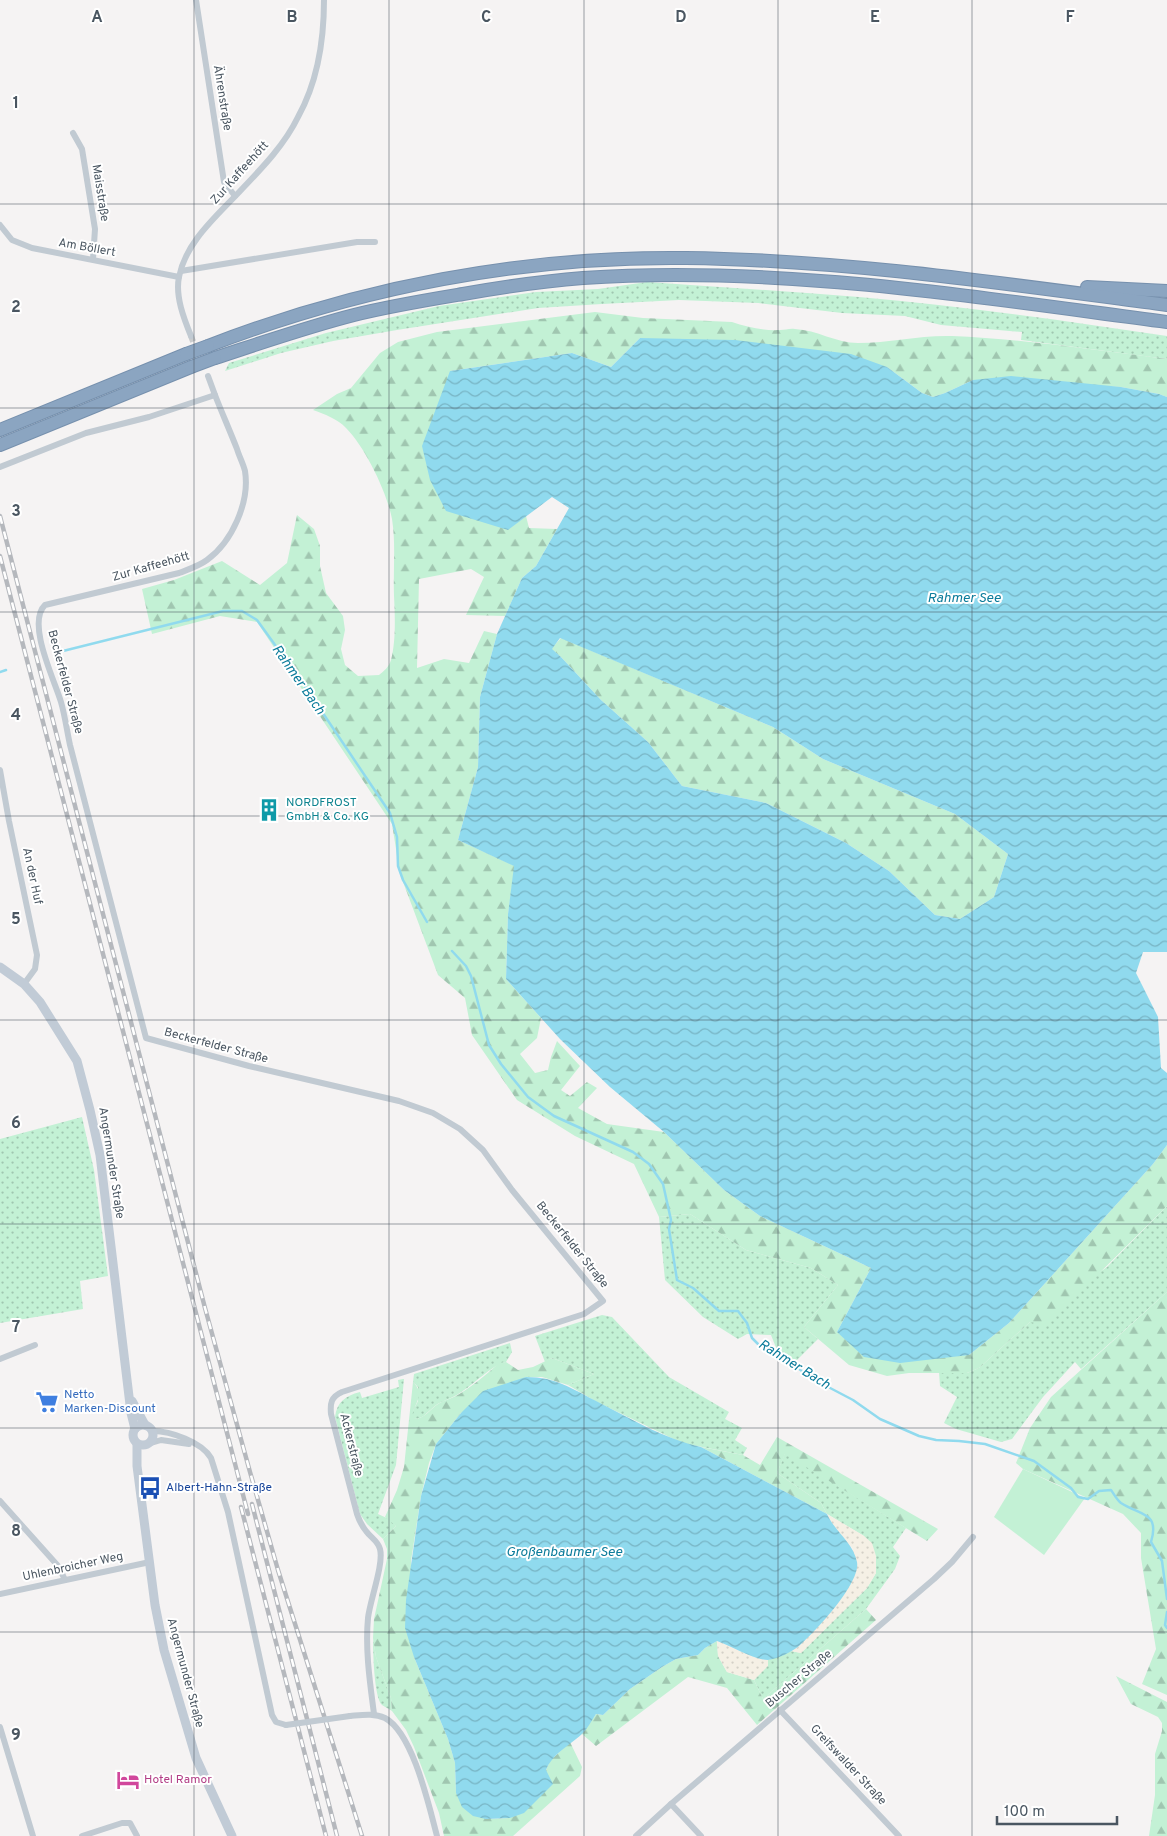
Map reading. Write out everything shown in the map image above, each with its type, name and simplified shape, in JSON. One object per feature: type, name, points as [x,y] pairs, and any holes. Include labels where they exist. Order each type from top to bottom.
[{"type":"highway","points":[[0,430],[186,354],[291,316],[355,298],[409,286],[518,268],[602,260],[685,258],[831,264],[1167,305]]},
{"type":"highway","points":[[0,445],[215,358],[356,314],[520,285],[582,278],[641,276],[789,279],[874,286],[1167,322]]},
{"type":"highway","points":[[1026,287],[1122,288],[1167,292]]},
{"type":"highway","points":[[1092,312],[1115,320],[1167,330]]},
{"type":"main road","name":"Angermunder Straße","points":[[0,967],[24,984],[44,1008],[77,1061],[100,1155],[130,1414],[135,1429],[133,1437],[144,1444]]},
{"type":"main road","name":"Angermunder Straße","points":[[129,1393],[138,1414],[145,1425],[153,1431],[154,1438],[144,1444]]},
{"type":"main road","points":[[135,1429],[145,1425]]},
{"type":"main road","name":"Angermunder Straße","points":[[144,1444],[139,1478],[159,1632],[196,1758],[232,1836]]},
{"type":"street","name":"Ährenstraße","points":[[196,0],[224,182],[235,196]]},
{"type":"street","name":"Zur Kaffeehött","points":[[190,336],[184,318],[178,287],[180,274],[196,238],[271,158],[298,118],[315,79],[320,59],[324,32],[324,0]]},
{"type":"street","name":"Maisstraße","points":[[72,133],[82,149],[95,229],[93,260]]},
{"type":"street","name":"Am Böllert","points":[[0,225],[12,240],[32,248],[180,274]]},
{"type":"street","points":[[180,274],[357,242],[375,242]]},
{"type":"street","name":"Zur Kaffeehött","points":[[41,609],[45,606],[179,573],[208,560],[224,544],[235,526],[240,509],[244,495],[245,471],[208,376]]},
{"type":"street","points":[[0,467],[86,433],[149,417],[215,395]]},
{"type":"street","name":"Beckerfelder Straße","points":[[41,609],[38,617],[42,646],[61,701],[75,763],[146,1038],[251,1067],[399,1101],[433,1112],[460,1129],[483,1150],[512,1190],[603,1301]]},
{"type":"street","name":"An der Huf","points":[[0,770],[37,955],[35,969],[24,984]]},
{"type":"street","name":"Ackerstraße","points":[[374,1714],[367,1636],[370,1603],[381,1558],[380,1550],[377,1542],[361,1525],[357,1514],[331,1414],[331,1401],[334,1396],[342,1392],[584,1314],[603,1301]]},
{"type":"street","points":[[0,1359],[35,1345]]},
{"type":"street","points":[[153,1431],[164,1431],[198,1445],[211,1458],[228,1512],[272,1715],[276,1722],[286,1725],[374,1714],[391,1722],[406,1743],[425,1788],[437,1836]]},
{"type":"street","points":[[144,1444],[161,1440],[198,1445]]},
{"type":"street","points":[[0,1501],[59,1567],[65,1580]]},
{"type":"street","name":"Buscher Straße","points":[[636,1836],[934,1579],[952,1562],[973,1537]]},
{"type":"street","name":"Uhlenbroicher Weg","points":[[0,1594],[150,1562]]},
{"type":"street","name":"Greifswalder Straße","points":[[780,1710],[899,1836]]},
{"type":"street","points":[[0,1727],[33,1836]]},
{"type":"street","points":[[671,1804],[701,1836]]},
{"type":"street","points":[[82,1836],[130,1822],[136,1836]]},
{"type":"green space","points":[[647,282],[898,301],[1013,314],[1167,336],[1167,359],[1021,340],[1022,332],[941,325],[905,316],[842,313],[758,303],[679,300],[538,308],[397,330],[333,341],[281,353],[225,371],[229,363],[326,333],[439,306],[536,292],[598,289]]},
{"type":"green space","points":[[595,312],[643,318],[732,322],[768,330],[803,330],[842,341],[858,343],[928,337],[979,337],[1167,359],[1167,397],[1121,387],[973,380],[933,397],[922,393],[887,367],[640,338],[611,367],[572,353],[450,371],[507,530],[526,516],[529,528],[557,529],[536,566],[522,578],[505,616],[466,615],[484,577],[471,569],[419,579],[417,668],[444,659],[469,663],[484,631],[497,634],[480,697],[478,767],[458,840],[515,866],[508,914],[506,979],[541,1018],[537,1038],[520,1054],[535,1073],[548,1070],[557,1041],[580,1066],[561,1090],[570,1096],[587,1082],[597,1088],[578,1108],[607,1124],[664,1132],[724,1190],[760,1216],[871,1268],[837,1332],[969,1355],[1009,1323],[1153,1164],[1167,1145],[1167,1206],[1047,1325],[1030,1322],[979,1368],[967,1373],[909,1373],[887,1376],[849,1365],[804,1327],[838,1285],[811,1268],[746,1250],[690,1214],[659,1217],[634,1164],[575,1136],[517,1100],[472,1035],[465,998],[438,975],[400,874],[392,824],[257,622],[220,616],[152,634],[142,589],[174,580],[222,561],[260,585],[287,563],[297,515],[314,529],[320,546],[320,566],[326,593],[343,616],[345,630],[341,649],[345,665],[358,676],[379,675],[386,669],[393,653],[395,620],[392,519],[380,483],[368,458],[353,436],[339,422],[313,410],[337,394],[351,388],[380,353],[398,342],[437,332]]},
{"type":"green space","points":[[561,638],[773,727],[823,759],[955,814],[1008,854],[994,897],[960,919],[935,915],[889,871],[846,843],[766,803],[682,786],[648,742],[601,700],[561,657],[551,649]]},
{"type":"green space","points":[[82,1117],[94,1170],[108,1276],[80,1281],[83,1309],[0,1323],[0,1139]]},
{"type":"green space","points":[[1167,1206],[1167,1292],[1081,1369],[1075,1362],[1043,1397],[1012,1439],[1001,1442],[956,1429],[944,1423],[957,1397],[940,1386],[939,1372],[967,1373],[979,1368],[1030,1322],[1107,1267]]},
{"type":"green space","points":[[690,1214],[746,1250],[811,1268],[838,1285],[804,1327],[818,1339],[795,1362],[777,1350],[771,1335],[747,1334],[738,1339],[703,1317],[665,1280],[659,1217]]},
{"type":"green space","points":[[1167,1292],[1167,1695],[1142,1684],[1156,1649],[1141,1558],[1141,1533],[1123,1514],[1023,1469],[1016,1463],[1030,1428],[1051,1397]]},
{"type":"green space","points":[[602,1315],[612,1317],[669,1377],[729,1412],[725,1419],[742,1428],[735,1440],[747,1448],[743,1455],[682,1443],[597,1402],[568,1385],[594,1374],[552,1358],[545,1362],[535,1336]]},
{"type":"green space","points":[[510,1343],[512,1352],[506,1362],[495,1367],[461,1393],[437,1404],[422,1417],[412,1419],[412,1413],[418,1401],[418,1387],[413,1382],[414,1374]]},
{"type":"green space","points":[[552,1358],[594,1374],[568,1385],[542,1377],[526,1377],[461,1413],[436,1444],[421,1496],[411,1561],[414,1657],[448,1739],[455,1763],[456,1793],[486,1819],[510,1818],[546,1770],[550,1761],[570,1742],[582,1767],[580,1776],[513,1836],[444,1836],[439,1813],[414,1747],[406,1730],[392,1711],[391,1698],[376,1657],[373,1638],[374,1619],[387,1559],[387,1549],[383,1539],[396,1526],[385,1517],[397,1490],[404,1467],[413,1382],[419,1392],[412,1419],[416,1419],[440,1403],[467,1389],[499,1363],[506,1362],[518,1370],[533,1367]]},
{"type":"green space","points":[[404,1379],[396,1465],[378,1514],[391,1520],[396,1526],[383,1539],[367,1524],[360,1514],[335,1417],[340,1404],[350,1395],[360,1392],[362,1398],[399,1387],[398,1380]]},
{"type":"green space","points":[[777,1437],[938,1529],[927,1541],[785,1454],[777,1473],[821,1503],[827,1514],[701,1447],[743,1455],[760,1465]]},
{"type":"green space","points":[[785,1453],[906,1528],[893,1547],[900,1556],[895,1569],[866,1609],[763,1699],[754,1680],[767,1666],[768,1660],[791,1651],[801,1653],[867,1588],[876,1573],[864,1536],[827,1514],[821,1503],[777,1473]]},
{"type":"green space","points":[[1023,1469],[1085,1498],[1044,1555],[994,1517]]},
{"type":"green space","points":[[866,1609],[876,1620],[757,1725],[727,1688],[688,1677],[596,1746],[582,1734],[596,1714],[603,1715],[630,1689],[676,1659],[698,1655],[717,1641],[718,1656],[727,1672],[754,1680],[763,1699]]},
{"type":"green space","points":[[373,1638],[376,1657],[391,1698],[392,1711],[379,1701],[374,1673]]},
{"type":"green space","points":[[1116,1676],[1167,1702],[1167,1836],[1149,1836],[1155,1795],[1155,1754],[1162,1731],[1162,1723],[1158,1717],[1131,1704]]},
{"type":"sand","points":[[827,1514],[864,1536],[872,1543],[876,1556],[876,1573],[867,1588],[801,1653],[791,1651],[798,1647],[853,1549],[832,1524]]},
{"type":"sand","points":[[717,1641],[749,1655],[768,1660],[768,1666],[754,1680],[727,1672],[718,1656]]},
{"type":"water","name":"Rahmer See","points":[[640,338],[735,340],[851,354],[887,367],[922,393],[933,397],[973,380],[1011,376],[1121,387],[1167,397],[1167,952],[1143,952],[1136,973],[1158,1017],[1161,1068],[1167,1073],[1167,1145],[1153,1164],[1009,1323],[969,1355],[900,1363],[864,1357],[837,1332],[871,1268],[760,1216],[724,1190],[664,1132],[610,1087],[560,1039],[506,979],[508,914],[514,866],[458,840],[478,767],[480,697],[497,634],[522,578],[536,566],[569,508],[552,497],[508,530],[446,511],[430,480],[422,446],[450,371],[572,353],[611,367]],"holes":[[[560,638],[773,727],[823,759],[955,814],[1008,854],[994,897],[960,919],[935,915],[889,871],[846,843],[766,803],[682,786],[648,742],[601,700],[552,649]]]},
{"type":"water","name":"Großenbaumer See","points":[[526,1377],[556,1381],[648,1428],[674,1439],[701,1447],[827,1514],[852,1549],[857,1562],[852,1582],[836,1607],[796,1648],[780,1657],[768,1660],[750,1655],[717,1641],[698,1655],[676,1659],[630,1689],[603,1715],[596,1714],[582,1734],[562,1750],[549,1764],[546,1770],[553,1784],[524,1813],[510,1818],[486,1819],[473,1816],[462,1807],[456,1793],[455,1763],[448,1739],[414,1657],[405,1628],[406,1600],[421,1496],[436,1444],[461,1413],[483,1391]]},
{"type":"waterway","name":"Rahmer Bach","points":[[59,652],[223,611],[242,611],[257,620],[304,685],[390,813],[397,837],[398,866],[403,880],[427,922]]},
{"type":"waterway","name":"Rahmer Bach","points":[[0,672],[6,670]]},
{"type":"waterway","name":"Rahmer Bach","points":[[452,951],[466,966],[471,976],[489,1045],[501,1064],[528,1097],[554,1116],[633,1152],[649,1164],[663,1184],[671,1220],[669,1229],[677,1280],[693,1288],[719,1311],[738,1311],[747,1323],[752,1338],[763,1349],[780,1355],[813,1379],[853,1400],[880,1419],[919,1436],[936,1440],[985,1444],[1034,1461],[1071,1488],[1078,1497],[1088,1499],[1099,1491],[1111,1490],[1121,1503],[1142,1513],[1151,1520],[1153,1525],[1151,1542],[1162,1561],[1167,1599]]},
{"type":"waterway","name":"Rahmer Bach","points":[[1167,1612],[1165,1625],[1167,1628]]},
{"type":"tunnel","points":[[191,336],[197,352]]},
{"type":"railway","points":[[0,516],[205,1308],[278,1570],[362,1836]]},
{"type":"railway","points":[[0,556],[248,1514]]},
{"type":"railway","points":[[252,1504],[337,1836]]},
{"type":"railway","points":[[241,1507],[326,1836]]},
{"type":"place","name":"NORDFROST GmbH & Co. KG","points":[[269,810]]},
{"type":"place","name":"Netto Marken-Discount","points":[[47,1402]]},
{"type":"place","name":"Albert-Hahn-Straße","points":[[150,1488]]},
{"type":"place","name":"Hotel Ramor","points":[[128,1780]]}]
